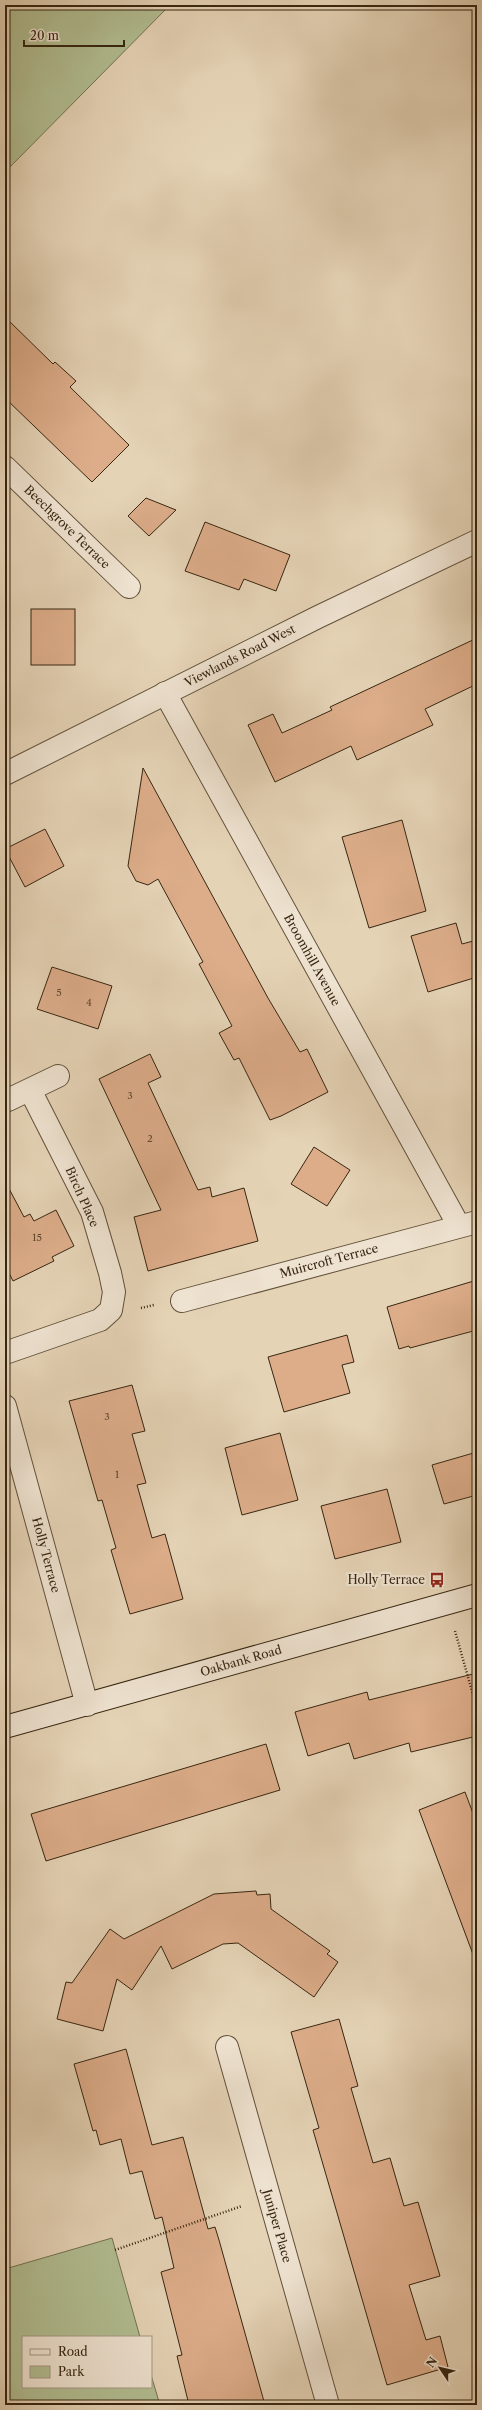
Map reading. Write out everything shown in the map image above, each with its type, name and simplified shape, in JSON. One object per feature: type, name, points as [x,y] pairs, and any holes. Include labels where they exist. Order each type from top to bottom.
[{"type":"street","name":"Beechgrove Terrace","points":[[5,467],[129,587]]},
{"type":"street","name":"Viewlands Road West","points":[[5,774],[477,541]]},
{"type":"street","name":"Broomhill Avenue","points":[[165,694],[468,1224]]},
{"type":"street","points":[[8,1100],[58,1076]]},
{"type":"street","name":"Birch Place","points":[[30,1090],[92,1212],[114,1292],[111,1310]]},
{"type":"street","name":"Muircroft Terrace","points":[[182,1301],[468,1224]]},
{"type":"street","points":[[5,1352],[100,1320],[111,1310]]},
{"type":"street","name":"Holly Terrace","points":[[5,1406],[87,1705]]},
{"type":"street","name":"Oakbank Road","points":[[5,1727],[477,1595]]},
{"type":"street","name":"Juniper Place","points":[[227,2047],[328,2405]]},
{"type":"path","points":[[111,1310],[126,1310],[182,1301]]},
{"type":"path","points":[[447,1604],[477,1709]]},
{"type":"path","points":[[115,2250],[269,2197]]},
{"type":"green space","points":[[5,5],[170,5],[5,172]]},
{"type":"green space","points":[[112,2238],[140,2336],[22,2336],[22,2388],[152,2388],[152,2378],[160,2405],[5,2405],[5,2269]]},
{"type":"building","points":[[5,317],[53,364],[55,362],[76,381],[70,387],[129,445],[92,482],[5,398]]},
{"type":"building","points":[[146,498],[176,510],[149,536],[128,516]]},
{"type":"building","points":[[205,522],[290,555],[276,591],[244,579],[239,590],[185,571]]},
{"type":"building","points":[[31,609],[75,609],[75,665],[31,665]]},
{"type":"building","points":[[477,638],[477,684],[425,709],[433,725],[357,760],[351,746],[275,782],[248,725],[273,714],[282,733],[332,710],[330,707]]},
{"type":"building","points":[[143,768],[268,998],[300,1052],[307,1049],[328,1092],[281,1116],[270,1120],[239,1058],[234,1060],[219,1033],[232,1026],[199,964],[203,962],[158,879],[148,885],[136,881],[128,866]]},
{"type":"building","points":[[402,820],[426,911],[369,928],[342,837]]},
{"type":"building","points":[[45,829],[64,866],[25,887],[5,849]]},
{"type":"building","points":[[456,923],[462,944],[477,940],[477,977],[428,992],[411,936]]},
{"type":"building","points":[[52,967],[112,986],[98,1029],[37,1009]]},
{"type":"building","points":[[150,1054],[161,1077],[148,1083],[198,1190],[210,1187],[212,1197],[244,1188],[258,1241],[148,1271],[134,1217],[161,1210],[99,1079]]},
{"type":"building","points":[[314,1147],[350,1170],[327,1206],[291,1184]]},
{"type":"building","points":[[5,1181],[24,1217],[30,1214],[34,1221],[56,1210],[74,1246],[52,1257],[54,1261],[13,1281],[5,1265]]},
{"type":"building","points":[[477,1280],[477,1330],[410,1348],[409,1346],[399,1349],[387,1307]]},
{"type":"building","points":[[347,1335],[354,1362],[342,1365],[350,1393],[284,1412],[268,1357]]},
{"type":"building","points":[[132,1385],[145,1431],[132,1434],[146,1483],[137,1485],[152,1538],[165,1534],[183,1599],[130,1614],[111,1550],[116,1548],[102,1500],[98,1501],[69,1401]]},
{"type":"building","points":[[280,1433],[298,1500],[242,1515],[225,1448]]},
{"type":"building","points":[[477,1452],[477,1495],[444,1504],[432,1465]]},
{"type":"building","points":[[387,1489],[401,1542],[335,1559],[321,1506]]},
{"type":"building","points":[[477,1673],[477,1736],[411,1752],[409,1743],[354,1759],[349,1743],[308,1756],[295,1712],[367,1692],[369,1700]]},
{"type":"building","points":[[266,1744],[280,1790],[46,1861],[31,1814]]},
{"type":"building","points":[[465,1792],[477,1824],[477,1957],[474,1957],[419,1810]]},
{"type":"building","points":[[256,1891],[257,1895],[270,1894],[271,1909],[330,1951],[327,1954],[338,1962],[314,1997],[238,1943],[223,1944],[172,1969],[161,1946],[132,1990],[117,1979],[103,2031],[57,2019],[66,1982],[72,1983],[110,1929],[124,1939],[214,1894]]},
{"type":"building","points":[[339,2019],[358,2086],[351,2088],[373,2163],[390,2158],[404,2206],[418,2202],[440,2276],[409,2285],[426,2340],[440,2336],[448,2367],[387,2385],[313,2130],[319,2128],[291,2032]]},
{"type":"building","points":[[126,2049],[152,2145],[183,2137],[208,2229],[215,2227],[219,2240],[265,2405],[189,2405],[177,2356],[182,2355],[161,2272],[174,2268],[162,2217],[155,2219],[142,2171],[130,2174],[121,2139],[100,2145],[96,2130],[93,2131],[74,2064]]},
{"type":"place","name":"Holly Terrace","points":[[437,1580]]}]
